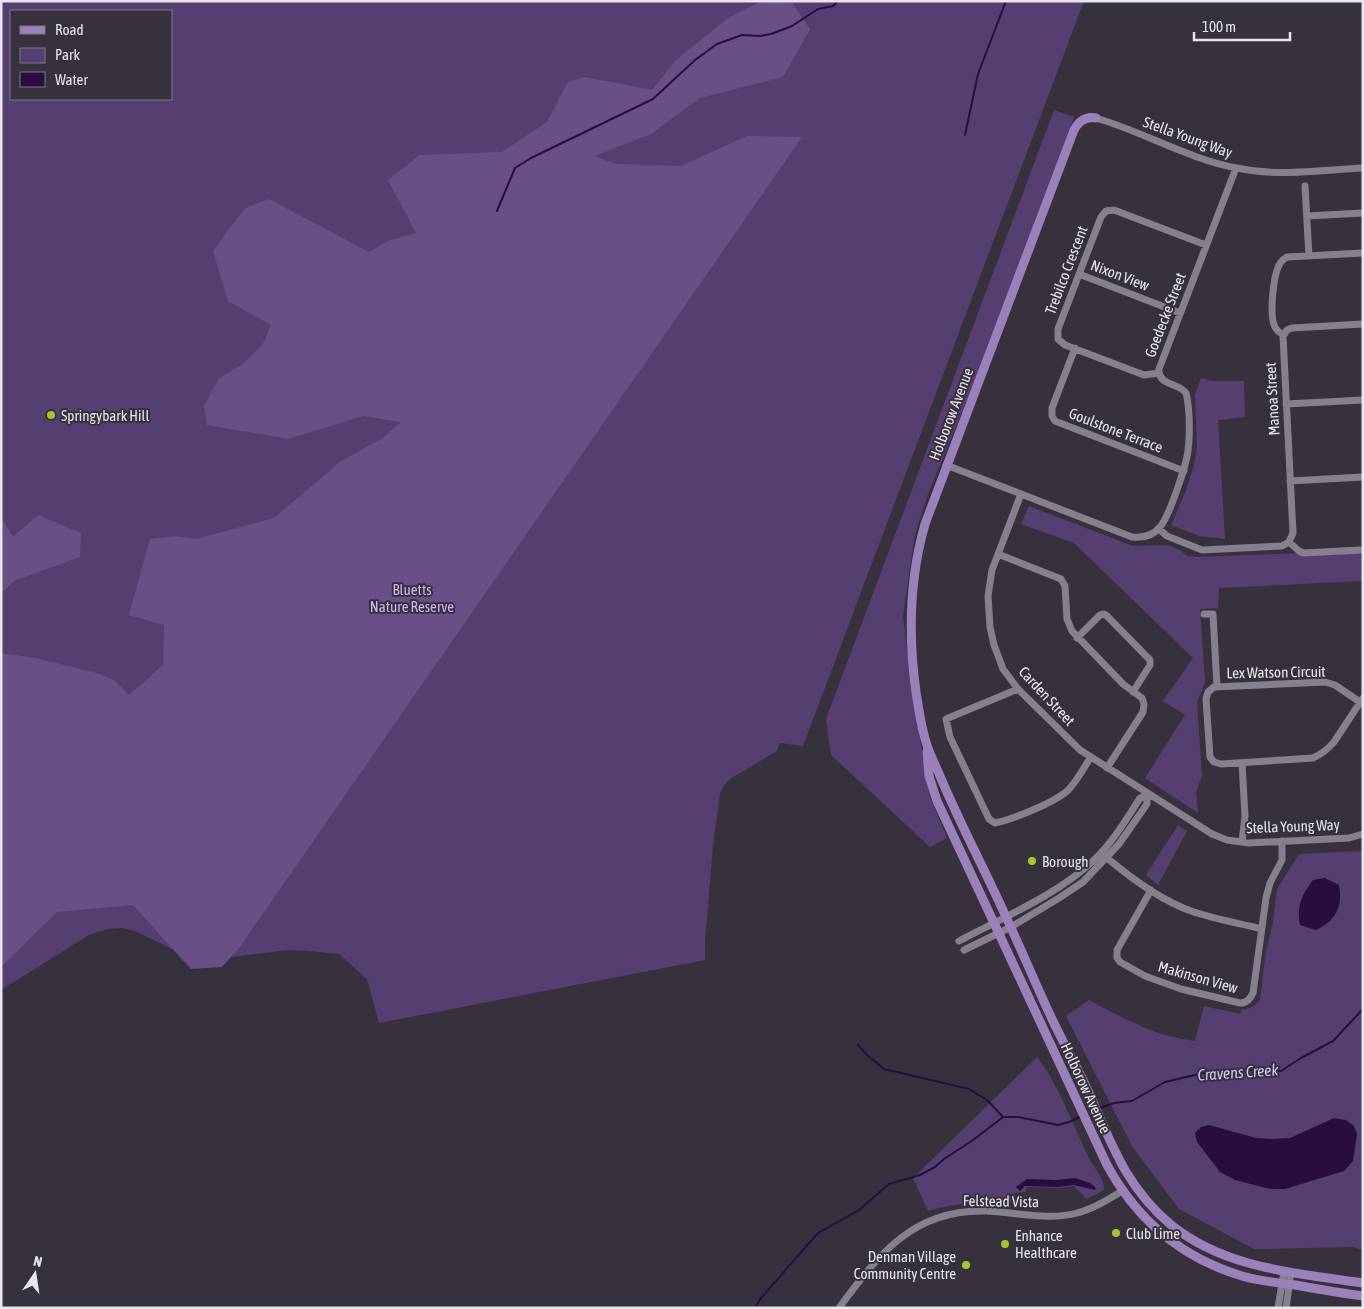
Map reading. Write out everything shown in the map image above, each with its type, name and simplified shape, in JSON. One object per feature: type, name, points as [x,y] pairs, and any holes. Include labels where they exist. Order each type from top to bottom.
[{"type":"main road","name":"Holborow Avenue","points":[[1096,118],[1083,119],[1074,130],[946,465],[921,538],[915,566],[910,631],[917,698],[927,745],[929,774],[937,802],[1107,1165],[1122,1191],[1142,1215],[1159,1231],[1190,1253],[1221,1268],[1244,1276],[1363,1296]]},
{"type":"main road","name":"Holborow Avenue","points":[[927,745],[946,792],[1006,916],[1052,1020],[1081,1077],[1119,1160],[1133,1184],[1145,1199],[1171,1224],[1206,1248],[1246,1263],[1363,1283]]},
{"type":"main road","name":"Felstead Vista","points":[[1122,1191],[1133,1184]]},
{"type":"street","name":"Stella Young Way","points":[[1096,118],[1203,159],[1236,168],[1275,172],[1363,168]]},
{"type":"street","name":"Goedecke Street","points":[[1159,529],[1166,519],[1184,471],[1189,442],[1187,395],[1181,388],[1163,380],[1159,373],[1160,366],[1236,168]]},
{"type":"street","points":[[1305,186],[1309,256]]},
{"type":"street","name":"Trebilco Crescent","points":[[1159,373],[1144,375],[1061,343],[1057,333],[1101,217],[1108,210],[1116,210],[1206,245]]},
{"type":"street","points":[[1307,216],[1363,214]]},
{"type":"street","points":[[1363,253],[1286,258],[1278,266],[1272,294],[1273,323],[1276,330],[1284,335],[1287,330],[1292,328],[1363,324]]},
{"type":"street","name":"Nixon View","points":[[1079,274],[1180,313]]},
{"type":"street","name":"Manoa Street","points":[[1284,335],[1293,535],[1289,542]]},
{"type":"street","name":"Goulstone Terrace","points":[[1075,348],[1052,408],[1054,419],[1184,471]]},
{"type":"street","points":[[1286,404],[1363,400]]},
{"type":"street","points":[[946,465],[1132,537],[1144,537],[1159,529],[1167,536],[1202,550],[1284,545],[1289,542],[1303,553],[1360,550]]},
{"type":"street","points":[[1290,481],[1363,477]]},
{"type":"street","name":"Carden Street","points":[[1021,494],[992,570],[989,590],[990,627],[1000,661],[1018,689],[1074,745],[1147,794]]},
{"type":"street","points":[[998,554],[1062,580],[1065,588],[1067,619],[1070,628],[1077,638],[1123,684],[1143,699],[1144,709],[1107,768]]},
{"type":"street","points":[[1077,638],[1100,615],[1104,614],[1107,616],[1150,660],[1150,665],[1133,692]]},
{"type":"street","name":"Lex Watson Circuit","points":[[1204,614],[1213,614],[1217,687]]},
{"type":"street","name":"Lex Watson Circuit","points":[[1325,682],[1335,685],[1362,700],[1331,746],[1318,756],[1304,760],[1217,764],[1209,755],[1206,697],[1211,689],[1217,687],[1325,682]]},
{"type":"street","points":[[1018,689],[946,719],[950,737],[989,819],[995,823],[1003,821],[1044,805],[1067,792],[1091,757]]},
{"type":"street","points":[[1242,763],[1244,816],[1242,842]]},
{"type":"street","name":"Stella Young Way","points":[[1147,794],[1205,831],[1227,840],[1242,842],[1282,841],[1349,838],[1363,834]]},
{"type":"street","points":[[959,941],[1065,884],[1083,870],[1112,841],[1140,798],[1147,795],[1147,804],[1120,844],[1083,882],[1011,927],[964,950]]},
{"type":"street","name":"Makinson View","points":[[1150,890],[1118,948],[1117,958],[1121,963],[1169,986],[1240,1003],[1247,1002],[1252,993],[1268,888],[1282,860],[1282,841]]},
{"type":"street","points":[[1107,858],[1150,890],[1180,907],[1262,929]]},
{"type":"street","name":"Felstead Vista","points":[[839,1308],[880,1256],[895,1242],[929,1222],[966,1212],[984,1211],[1055,1216],[1071,1214],[1094,1207],[1122,1191]]},
{"type":"street","points":[[1286,1308],[1287,1271]]},
{"type":"street","points":[[1278,1308],[1286,1284]]},
{"type":"green space","name":"Bluetts Nature Reserve","points":[[1,1],[1084,1],[803,746],[780,743],[777,751],[730,779],[720,793],[713,846],[705,960],[379,1023],[367,979],[339,954],[288,950],[198,961],[135,931],[122,928],[108,929],[89,935],[1,990]]},
{"type":"green space","points":[[791,1],[810,29],[783,77],[700,98],[651,134],[594,156],[616,164],[681,166],[747,136],[802,137],[239,948],[222,967],[191,969],[133,905],[57,912],[1,967],[1,653],[35,658],[97,673],[114,680],[129,695],[163,665],[164,625],[129,615],[150,539],[175,536],[196,539],[274,518],[341,461],[383,438],[401,422],[363,416],[288,439],[207,425],[204,406],[219,378],[243,364],[263,344],[271,325],[228,301],[213,251],[232,225],[246,208],[269,199],[369,252],[388,241],[416,233],[388,180],[420,155],[502,152],[547,122],[568,82],[585,77],[652,90],[676,60],[728,18],[758,3]]},
{"type":"green space","points":[[1054,110],[1074,117],[971,390],[928,494],[915,534],[903,616],[915,710],[930,797],[947,838],[930,847],[831,755],[826,719]]},
{"type":"green space","points":[[1201,378],[1211,381],[1244,381],[1245,417],[1218,420],[1225,539],[1199,536],[1171,525],[1185,493],[1194,465],[1197,447],[1195,395]]},
{"type":"green space","points":[[1029,506],[1133,546],[1168,545],[1180,550],[1187,556],[1363,551],[1363,581],[1219,588],[1218,608],[1200,609],[1205,682],[1197,702],[1202,776],[1196,792],[1198,813],[1145,778],[1185,715],[1163,701],[1193,658],[1074,543],[1021,524]]},
{"type":"green space","points":[[38,515],[81,533],[80,557],[14,581],[1,593],[1,518],[13,537]]},
{"type":"green space","points":[[1178,825],[1187,831],[1158,885],[1146,875]]},
{"type":"green space","points":[[1363,851],[1363,1250],[1353,1247],[1254,1249],[1179,1209],[1132,1146],[1066,1016],[1089,1000],[1153,1031],[1195,1041],[1204,1006],[1240,1014],[1242,1009],[1252,1007],[1260,1000],[1277,889],[1299,854]]},
{"type":"green space","points":[[1037,1057],[1059,1093],[1089,1158],[1101,1177],[1104,1190],[1087,1199],[1074,1186],[1060,1188],[1027,1187],[1025,1192],[1014,1193],[1011,1203],[969,1203],[928,1211],[913,1178]]},
{"type":"water","points":[[1325,878],[1339,885],[1339,907],[1329,922],[1316,930],[1300,925],[1299,907],[1306,890],[1313,880]]},
{"type":"water","points":[[1334,1118],[1346,1120],[1354,1126],[1357,1134],[1353,1161],[1344,1171],[1285,1189],[1270,1189],[1235,1180],[1220,1172],[1197,1142],[1195,1133],[1201,1127],[1209,1125],[1256,1138],[1290,1138]]},
{"type":"water","points":[[1075,1178],[1090,1183],[1096,1188],[1095,1190],[1074,1185],[1057,1187],[1025,1186],[1020,1191],[1016,1187],[1027,1179],[1057,1180]]},
{"type":"waterway","points":[[497,211],[515,168],[531,158],[653,99],[695,60],[717,44],[742,35],[760,36],[771,34],[792,26],[818,9],[833,6],[838,1]]},
{"type":"waterway","points":[[965,135],[978,74],[1006,1]]},
{"type":"waterway","name":"Cravens Creek","points":[[1100,1108],[1114,1103],[1132,1101],[1165,1082],[1212,1071],[1281,1071],[1333,1041],[1363,1009]]},
{"type":"waterway","points":[[858,1045],[884,1069],[969,1089],[987,1100],[1003,1117]]},
{"type":"waterway","points":[[755,1308],[761,1298],[818,1233],[859,1210],[889,1184],[920,1175],[935,1167],[1003,1117],[1018,1117],[1058,1125],[1082,1116]]},
{"type":"place","name":"Springybark Hill","points":[[51,415]]},
{"type":"place","name":"Borough","points":[[1032,861]]},
{"type":"place","name":"Club Lime","points":[[1116,1233]]},
{"type":"place","name":"Enhance Healthcare","points":[[1005,1244]]},
{"type":"place","name":"Denman Village Community Centre","points":[[966,1265]]}]
